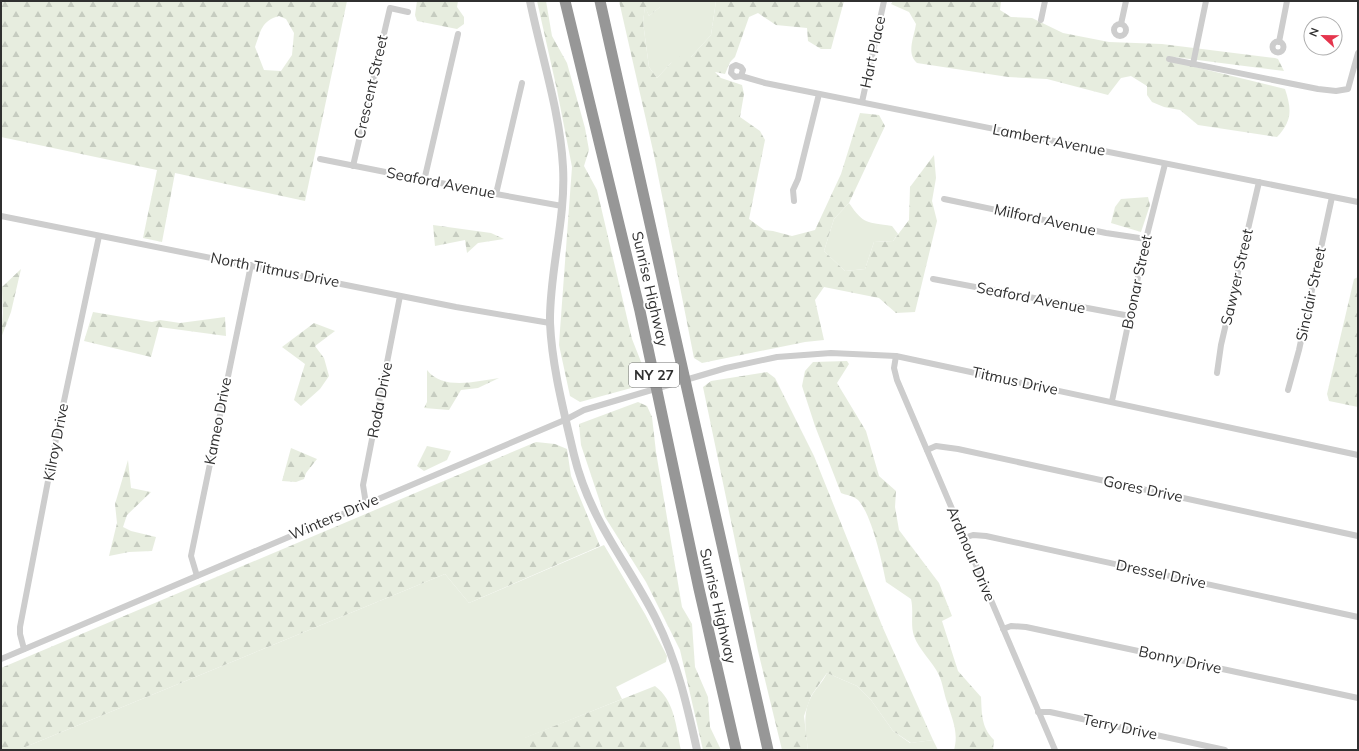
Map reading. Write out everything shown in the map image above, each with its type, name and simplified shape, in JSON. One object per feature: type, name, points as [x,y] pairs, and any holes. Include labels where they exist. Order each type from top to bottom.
[{"type":"highway","name":"Sunrise Highway","points":[[565,1],[640,311],[698,589],[736,750]]},
{"type":"highway","name":"Sunrise Highway","points":[[600,1],[768,750]]},
{"type":"street","points":[[530,1],[559,133],[563,165],[562,206],[550,323],[558,382],[578,470],[594,513],[656,618],[671,650],[683,687],[697,750]]},
{"type":"street","name":"Hart Place","points":[[862,102],[884,1]]},
{"type":"street","points":[[1041,20],[1045,1]]},
{"type":"street","points":[[1121,24],[1126,1]]},
{"type":"street","points":[[1193,64],[1206,1]]},
{"type":"street","points":[[1278,42],[1287,1]]},
{"type":"street","name":"Crescent Street","points":[[353,166],[390,8],[408,12]]},
{"type":"street","points":[[424,181],[458,34]]},
{"type":"street","points":[[1169,59],[1318,89],[1336,91],[1348,89],[1358,53]]},
{"type":"street","name":"Lambert Avenue","points":[[740,76],[765,83],[1358,202]]},
{"type":"street","points":[[496,194],[522,83]]},
{"type":"street","points":[[794,201],[793,190],[798,179],[819,94]]},
{"type":"street","name":"Seaford Avenue","points":[[320,159],[424,181],[562,206]]},
{"type":"street","name":"Boonar Street","points":[[1112,401],[1146,239],[1165,164]]},
{"type":"street","name":"Sawyer Street","points":[[1216,373],[1221,345],[1259,182]]},
{"type":"street","name":"Sinclair Street","points":[[1288,390],[1299,350],[1332,196]]},
{"type":"street","name":"Milford Avenue","points":[[944,199],[1106,233],[1146,239]]},
{"type":"street","name":"North Titmus Drive","points":[[1,216],[400,296],[550,323]]},
{"type":"street","name":"Kilroy Drive","points":[[24,649],[20,634],[20,627],[59,426],[99,236]]},
{"type":"street","name":"Kameo Drive","points":[[197,576],[191,556],[251,265]]},
{"type":"street","name":"Seaford Avenue","points":[[932,279],[1130,316]]},
{"type":"street","name":"Roda Drive","points":[[366,504],[363,485],[400,296]]},
{"type":"street","name":"Titmus Drive","points":[[671,384],[709,373],[777,357],[830,353],[896,356],[1112,401],[1251,433],[1358,454]]},
{"type":"street","name":"Ardmour Drive","points":[[896,356],[894,368],[897,380],[1055,750]]},
{"type":"street","name":"Winters Drive","points":[[1,659],[567,419],[584,410],[671,384]]},
{"type":"street","name":"Gores Drive","points":[[927,450],[936,446],[958,449],[1358,536]]},
{"type":"street","name":"Dressel Drive","points":[[964,538],[974,535],[986,536],[1358,617]]},
{"type":"street","name":"Bonny Drive","points":[[1003,629],[1011,626],[1026,627],[1358,698]]},
{"type":"street","name":"Terry Drive","points":[[1038,712],[1050,712],[1224,750]]},
{"type":"green space","points":[[1,1],[347,1],[305,201],[175,173],[162,242],[143,238],[157,170],[1,137]],"holes":[[[279,16],[286,19],[294,33],[292,55],[281,71],[264,70],[255,47],[260,31],[262,27],[273,18]]]},
{"type":"green space","points":[[417,1],[458,1],[457,7],[464,17],[464,24],[457,29],[417,21],[415,15]]},
{"type":"green space","points":[[537,1],[546,1],[552,36],[567,63],[585,128],[589,150],[584,166],[597,190],[632,339],[647,377],[646,384],[580,402],[570,396],[559,345],[572,167],[557,90]]},
{"type":"green space","points":[[619,1],[660,1],[660,7],[649,16],[645,7],[643,22],[649,67],[657,78],[671,63],[683,54],[691,57],[711,35],[716,1],[844,1],[831,49],[821,49],[808,41],[807,28],[776,25],[758,13],[749,17],[735,57],[730,62],[725,74],[715,72],[721,78],[742,85],[744,94],[740,117],[760,131],[765,140],[749,219],[764,230],[792,236],[815,230],[841,174],[860,113],[879,115],[885,126],[849,203],[834,219],[824,251],[845,271],[865,269],[874,242],[893,241],[909,220],[910,187],[934,155],[936,178],[932,201],[937,221],[915,312],[896,313],[879,298],[824,287],[815,300],[824,340],[805,342],[702,363],[694,358],[654,155]]},
{"type":"green space","points":[[660,1],[716,1],[711,35],[691,57],[671,63],[657,78],[649,67],[643,22],[645,6],[649,16],[660,7]]},
{"type":"green space","points":[[893,1],[1001,1],[1000,10],[1011,17],[1032,18],[1063,33],[1109,42],[1162,44],[1275,58],[1278,59],[1284,71],[1174,57],[1191,66],[1285,89],[1290,109],[1288,120],[1286,126],[1277,137],[1198,125],[1180,110],[1164,107],[1152,102],[1147,95],[1147,86],[1131,76],[1121,78],[1108,95],[1047,79],[1008,77],[917,63],[911,50],[916,24],[909,12],[891,4]]},
{"type":"green space","points":[[1148,197],[1150,205],[1141,232],[1111,223],[1115,207],[1121,199]]},
{"type":"green space","points":[[849,203],[863,219],[871,223],[892,226],[898,234],[893,241],[874,242],[865,269],[845,271],[824,251],[834,219]]},
{"type":"green space","points":[[433,225],[491,233],[504,239],[478,243],[467,253],[465,240],[435,246]]},
{"type":"green space","points":[[21,269],[11,312],[1,338],[3,313],[2,287]]},
{"type":"green space","points":[[1358,277],[1358,407],[1329,401],[1327,394],[1354,279]]},
{"type":"green space","points":[[93,312],[152,322],[160,320],[180,323],[225,317],[226,336],[159,327],[151,357],[84,341]]},
{"type":"green space","points":[[314,323],[335,331],[315,346],[324,358],[329,376],[320,389],[301,406],[294,400],[305,364],[282,347]]},
{"type":"green space","points":[[847,361],[849,364],[837,383],[866,431],[879,476],[896,491],[895,507],[899,530],[939,583],[952,616],[942,621],[958,671],[981,697],[984,725],[994,740],[993,750],[954,750],[956,737],[955,731],[940,678],[914,636],[912,627],[911,599],[886,582],[876,539],[868,516],[858,500],[841,493],[815,426],[802,386],[805,371],[813,362]]},
{"type":"green space","points":[[427,370],[442,381],[451,383],[499,378],[478,388],[461,390],[449,410],[424,408],[427,402]]},
{"type":"green space","points":[[767,372],[775,378],[814,456],[883,628],[933,740],[911,743],[893,731],[871,700],[857,686],[827,673],[811,696],[804,716],[808,750],[782,750],[758,651],[703,387],[711,381]]},
{"type":"green space","points":[[638,402],[647,406],[652,417],[656,452],[682,607],[692,624],[695,667],[708,697],[710,727],[721,750],[703,750],[680,650],[646,582],[605,517],[581,445],[579,424]]},
{"type":"green space","points":[[536,442],[555,444],[567,449],[571,476],[600,546],[469,603],[445,574],[18,750],[1,750],[1,668]]},
{"type":"green space","points":[[427,446],[451,451],[447,460],[424,471],[417,466]]},
{"type":"green space","points":[[291,448],[317,459],[306,473],[304,479],[296,482],[282,481]]},
{"type":"green space","points":[[128,460],[131,488],[151,492],[127,515],[123,527],[131,531],[156,537],[152,551],[129,552],[109,556],[117,523],[115,504]]},
{"type":"green space","points":[[604,545],[645,614],[667,656],[666,662],[616,687],[622,699],[525,738],[532,750],[18,750],[445,574],[469,603]]},
{"type":"green space","points":[[827,673],[857,686],[871,700],[893,731],[910,743],[933,740],[938,750],[808,750],[805,723],[806,710],[811,697]]},
{"type":"green space","points":[[655,686],[662,692],[671,707],[681,750],[532,750],[524,738]]}]
